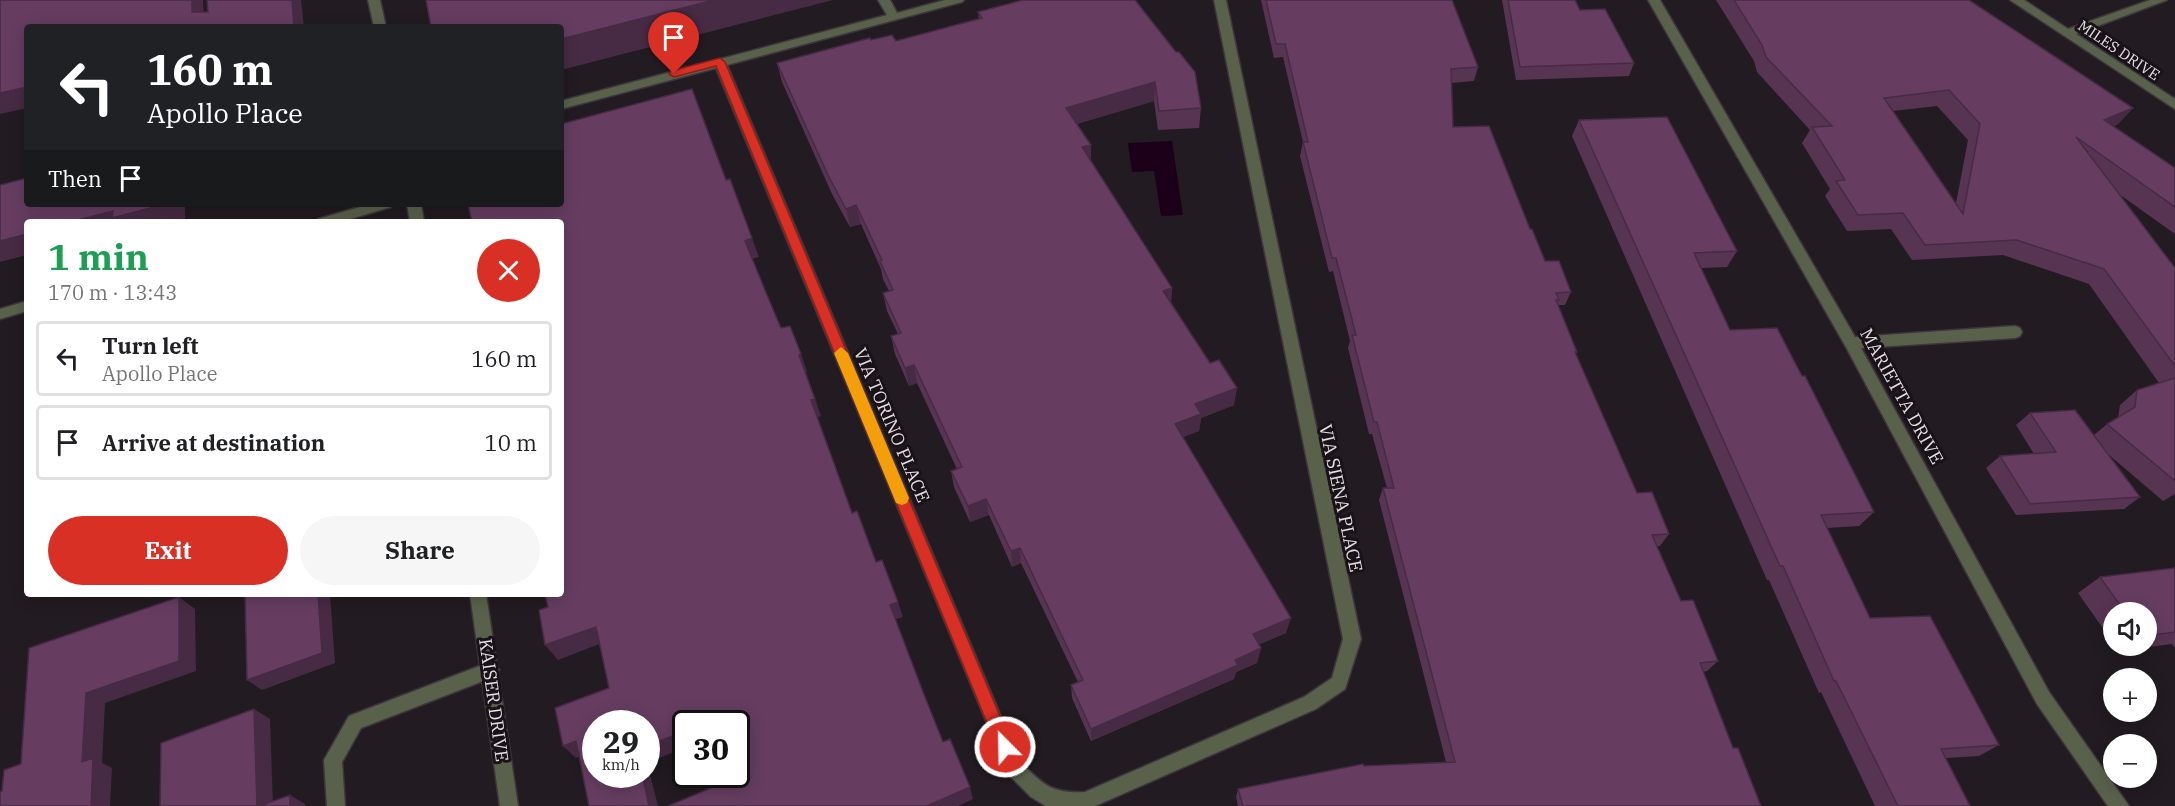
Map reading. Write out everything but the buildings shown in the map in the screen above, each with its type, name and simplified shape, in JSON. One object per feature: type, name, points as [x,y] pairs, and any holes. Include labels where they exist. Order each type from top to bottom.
[{"type":"street","points":[[374,0],[379,24]]},
{"type":"street","points":[[884,0],[894,17]]},
{"type":"street","points":[[564,104],[958,0]]},
{"type":"street","name":"VIA SIENA PLACE","points":[[1042,795],[1063,804],[1085,801],[1310,703],[1339,683],[1352,639],[1220,0]]},
{"type":"street","name":"MARIETTA DRIVE","points":[[1654,0],[1851,343],[2043,698],[2112,798],[2120,806]]},
{"type":"street","name":"MILES DRIVE","points":[[2016,0],[2175,105]]},
{"type":"street","points":[[2068,33],[2161,0]]},
{"type":"street","name":"VIA TORINO PLACE","points":[[720,62],[1014,768],[1042,795]]},
{"type":"street","points":[[334,219],[376,207]]},
{"type":"street","points":[[0,314],[24,307]]},
{"type":"street","points":[[1851,343],[2015,332]]},
{"type":"street","name":"KAISER DRIVE","points":[[478,597],[509,806]]},
{"type":"street","points":[[336,806],[333,760],[355,722],[490,670]]},
{"type":"shaded area","points":[[1172,141],[1183,215],[1161,216],[1154,171],[1132,172],[1128,143]]},
{"type":"slow traffic","points":[[841,353],[902,498]]},
{"type":"route","points":[[674,74],[720,62],[1005,747]]}]
